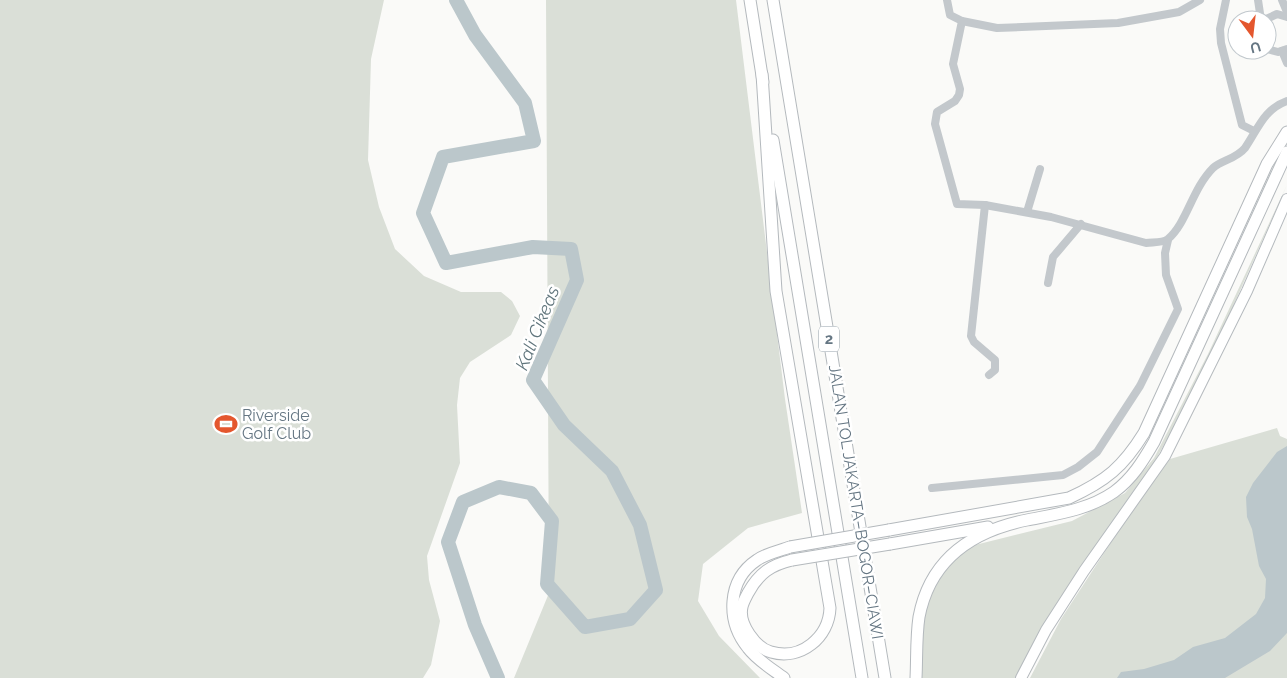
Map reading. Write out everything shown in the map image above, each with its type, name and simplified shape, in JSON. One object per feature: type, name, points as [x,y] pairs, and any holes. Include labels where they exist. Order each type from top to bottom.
[{"type":"highway","name":"JALAN TOL JAKARTA–BOGOR–CIAWI","points":[[750,0],[862,678]]},
{"type":"highway","name":"JALAN TOL JAKARTA–BOGOR–CIAWI","points":[[773,0],[885,678]]},
{"type":"highway","points":[[762,74],[776,291],[830,608],[824,634],[812,644],[791,653],[772,653],[765,650],[749,634],[743,621],[741,608],[758,576],[777,564],[792,560],[890,544],[1004,525],[1070,512],[1113,493],[1129,479],[1141,464],[1154,442],[1287,152]]},
{"type":"highway","points":[[784,678],[748,649],[737,633],[732,618],[732,601],[738,582],[748,567],[759,559],[790,547],[1069,498],[1096,486],[1118,469],[1130,455],[1148,424],[1267,164],[1287,132]]},
{"type":"highway","points":[[916,678],[919,616],[928,590],[941,565],[957,548],[1004,525]]},
{"type":"main road","points":[[1021,678],[1046,630],[1084,571],[1165,456],[1247,291],[1287,199]]},
{"type":"street","points":[[947,0],[950,15],[962,20],[997,28],[1118,23],[1179,12],[1200,0]]},
{"type":"street","points":[[1226,0],[1220,29],[1221,44],[1242,125],[1254,131]]},
{"type":"street","points":[[1282,0],[1287,12]]},
{"type":"street","points":[[962,20],[953,64],[960,89],[959,95],[955,101],[936,115],[936,132],[955,201],[960,204],[985,205],[1027,212],[1081,224],[1146,243],[1168,240]]},
{"type":"street","points":[[1285,50],[1287,63]]},
{"type":"street","points":[[932,488],[1063,475],[1078,467],[1097,452],[1140,386],[1178,309],[1166,275],[1165,253],[1168,240],[1181,222],[1198,186],[1214,168],[1236,156],[1244,148],[1254,131],[1272,108],[1287,102]]},
{"type":"street","points":[[1027,212],[1040,169]]},
{"type":"street","points":[[985,205],[971,336],[974,342],[994,360],[995,370],[988,375]]},
{"type":"street","points":[[1048,283],[1052,257],[1081,224]]},
{"type":"shaded area","name":"Riverside Golf Club","points":[[0,0],[384,0],[371,59],[368,160],[379,207],[395,249],[424,276],[461,292],[501,292],[512,301],[520,316],[511,335],[470,362],[460,378],[457,405],[460,463],[427,556],[429,580],[440,621],[431,665],[423,678],[0,678]]},
{"type":"shaded area","points":[[546,0],[736,0],[785,399],[802,513],[748,528],[703,564],[698,601],[719,636],[760,678],[514,678],[549,593]]},
{"type":"shaded area","points":[[1287,185],[1211,356],[1187,404],[1138,491],[1066,590],[1039,634],[1018,678],[919,678],[924,614],[939,574],[971,546],[1072,521],[1125,493],[1154,458],[1208,354]]},
{"type":"shaded area","points":[[1277,428],[1280,436],[1287,439],[1287,678],[1030,678],[1061,619],[1140,498],[1170,459]]},
{"type":"shaded area","points":[[1287,446],[1287,633],[1270,651],[1225,678],[1117,678],[1121,672],[1144,669],[1174,660],[1193,647],[1225,638],[1256,614],[1265,598],[1266,579],[1259,566],[1252,529],[1247,517],[1246,497],[1253,483],[1277,452]]},
{"type":"waterway","name":"Kali Cikeas","points":[[456,0],[475,35],[525,103],[534,141],[443,157],[423,213],[446,263],[533,247],[571,249],[577,280],[533,380],[564,425],[612,471],[640,525],[656,590],[630,619],[585,627],[547,584],[552,521],[531,493],[499,487],[463,502],[448,542],[475,625],[498,678]]},
{"type":"place","name":"Riverside Golf Club","points":[[226,424]]}]
